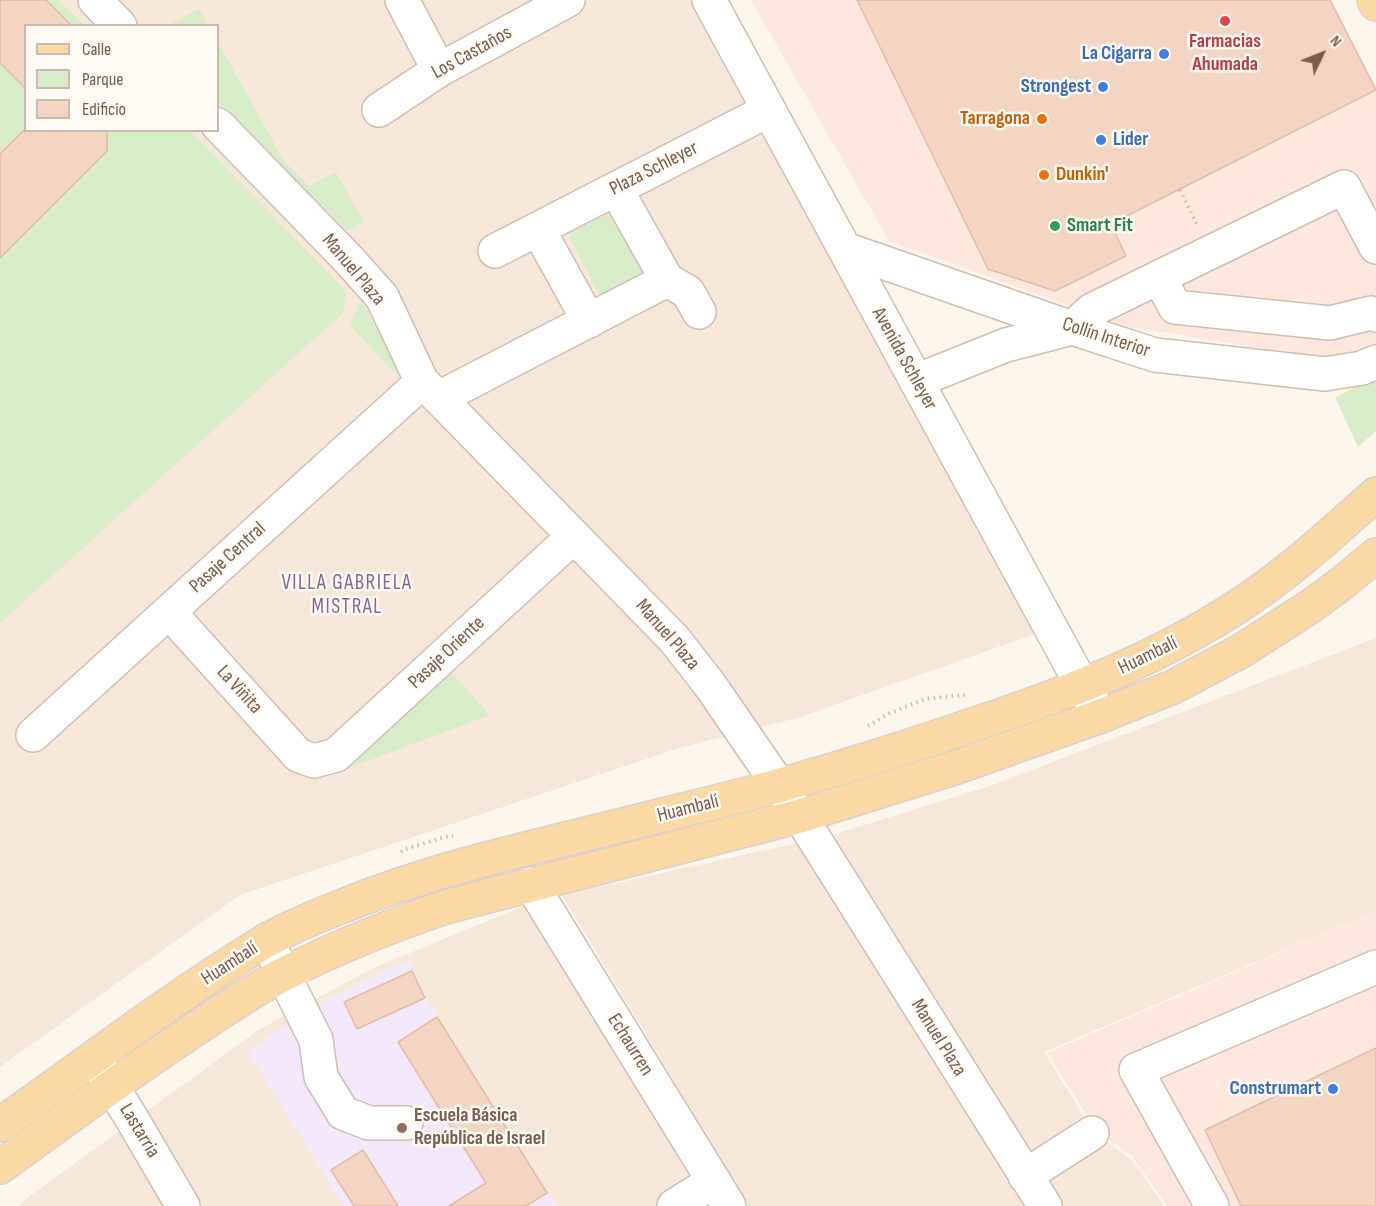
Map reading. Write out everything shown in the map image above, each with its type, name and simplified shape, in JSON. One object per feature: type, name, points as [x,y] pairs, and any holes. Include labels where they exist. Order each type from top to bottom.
[{"type":"main road","points":[[1374,0],[1376,4]]},
{"type":"main road","name":"Huambalí","points":[[0,1125],[191,989],[267,940],[305,922],[417,880],[490,858],[779,786],[890,753],[1083,687],[1167,648],[1234,609],[1270,585],[1376,494]]},
{"type":"main road","points":[[1336,530],[1355,528],[1376,530]]},
{"type":"main road","name":"Huambalí","points":[[0,1167],[112,1086],[246,995],[283,974],[364,937],[449,906],[800,816],[937,774],[1101,716],[1173,687],[1241,651],[1311,606],[1373,562]]},
{"type":"street","points":[[95,0],[118,24]]},
{"type":"street","points":[[402,0],[439,70]]},
{"type":"street","name":"Los Castaños","points":[[379,110],[439,70],[568,0]]},
{"type":"street","name":"Avenida Schleyer","points":[[710,0],[1083,687],[1101,716]]},
{"type":"street","name":"Plaza Schleyer","points":[[495,251],[770,110]]},
{"type":"street","name":"Manuel Plaza","points":[[219,126],[382,297],[431,390],[674,639],[710,685],[800,816],[1045,1206]]},
{"type":"street","points":[[916,381],[1006,345],[1072,328],[1092,310],[1344,187],[1376,247]]},
{"type":"street","points":[[616,189],[667,280],[688,292],[699,312]]},
{"type":"street","points":[[538,229],[588,321]]},
{"type":"street","name":"Collín Interior","points":[[845,249],[1155,355],[1325,374],[1362,368],[1376,362]]},
{"type":"street","points":[[1159,277],[1175,307],[1330,323],[1371,313],[1376,315]]},
{"type":"street","name":"Pasaje Central","points":[[33,735],[169,612],[431,390],[588,321],[667,280]]},
{"type":"street","name":"Pasaje Oriente","points":[[314,761],[336,755],[574,536]]},
{"type":"street","name":"La Viñita","points":[[169,612],[298,755],[314,761]]},
{"type":"street","name":"Echaurren","points":[[531,884],[721,1193]]},
{"type":"street","points":[[267,940],[316,1040],[321,1077],[343,1113],[369,1123],[406,1123]]},
{"type":"street","points":[[1212,1206],[1136,1070],[1376,967]]},
{"type":"street","name":"Lastarria","points":[[94,1057],[183,1206]]},
{"type":"street","points":[[1025,1176],[1092,1133]]},
{"type":"street","points":[[674,1206],[721,1193]]},
{"type":"path","points":[[1180,190],[1196,223]]},
{"type":"shaded area","points":[[0,0],[694,0],[1041,632],[797,718],[679,748],[240,895],[0,1067]]},
{"type":"shaded area","points":[[751,0],[1331,0],[1376,88],[1376,345],[1342,361],[1129,327],[889,241]]},
{"type":"shaded area","points":[[1376,638],[1376,911],[1044,1052],[1094,1133],[1132,1160],[1164,1206],[749,1206],[562,895],[829,836],[990,786]]},
{"type":"shaded area","points":[[524,906],[708,1206],[16,1206],[260,1029],[373,968]]},
{"type":"shaded area","points":[[1376,911],[1376,1206],[1167,1206],[1133,1157],[1097,1131],[1047,1053]]},
{"type":"shaded area","name":"Escuela Básica República de Israel","points":[[409,960],[426,998],[556,1206],[344,1206],[248,1051],[323,1001]]},
{"type":"green space","points":[[0,0],[58,0],[84,24],[24,24],[24,132],[191,132],[347,292],[343,313],[0,623]]},
{"type":"green space","points":[[199,9],[207,24],[170,24]]},
{"type":"green space","points":[[219,44],[284,161],[309,186],[336,172],[364,222],[348,231],[219,104]]},
{"type":"green space","points":[[616,210],[652,280],[604,304],[568,234]]},
{"type":"green space","points":[[359,302],[366,309],[403,381],[350,326]]},
{"type":"green space","points":[[1376,377],[1376,431],[1358,447],[1335,397]]},
{"type":"green space","points":[[448,669],[490,715],[330,775]]},
{"type":"building","points":[[0,0],[46,0],[70,24],[24,24],[24,87],[0,63]]},
{"type":"building","name":"Lider","points":[[857,0],[1330,0],[1376,90],[1111,224],[1126,256],[1055,291],[988,269]]},
{"type":"building","points":[[24,130],[24,132],[107,132],[107,151],[0,258],[0,154]]},
{"type":"building","points":[[412,971],[425,998],[357,1029],[344,1002]]},
{"type":"building","points":[[437,1017],[547,1193],[526,1206],[449,1206],[486,1183],[398,1042]]},
{"type":"building","name":"Construmart","points":[[1376,1048],[1376,1206],[1241,1206],[1205,1130]]},
{"type":"building","points":[[363,1150],[398,1206],[354,1206],[331,1170]]},
{"type":"place","name":"Farmacias Ahumada","points":[[1225,21]]},
{"type":"place","name":"La Cigarra","points":[[1164,54]]},
{"type":"place","name":"Strongest","points":[[1103,87]]},
{"type":"place","name":"Tarragona","points":[[1042,119]]},
{"type":"place","name":"Lider","points":[[1101,140]]},
{"type":"place","name":"Dunkin'","points":[[1044,175]]},
{"type":"place","name":"Smart Fit","points":[[1055,226]]},
{"type":"place","name":"Construmart","points":[[1333,1089]]},
{"type":"place","name":"Escuela Básica República de Israel","points":[[402,1128]]},
{"type":"district","name":"VILLA GABRIELA MISTRAL","points":[[347,596]]}]
